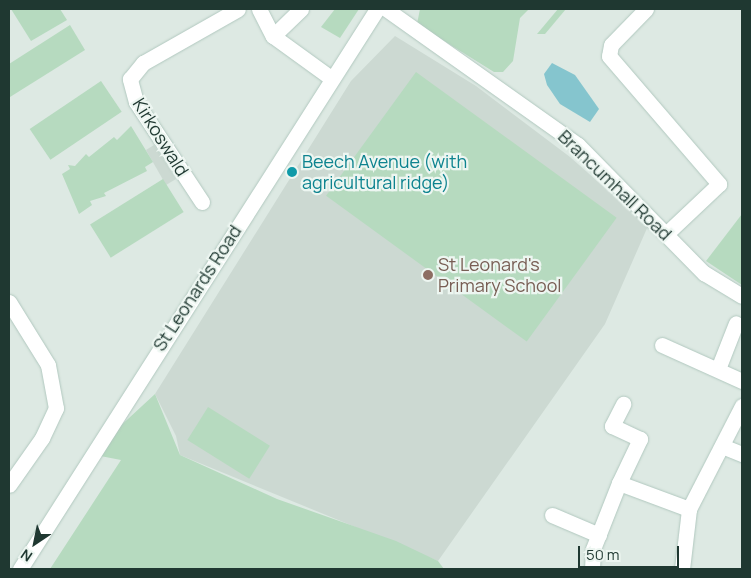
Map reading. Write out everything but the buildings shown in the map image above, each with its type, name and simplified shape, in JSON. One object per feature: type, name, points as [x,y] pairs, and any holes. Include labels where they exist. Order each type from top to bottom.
[{"type":"street","name":"Kirkoswald","points":[[202,202],[136,102],[130,79],[143,63],[238,9]]},
{"type":"street","points":[[259,9],[272,36],[331,78]]},
{"type":"street","points":[[272,36],[300,9]]},
{"type":"street","name":"St Leonards Road","points":[[20,569],[331,78],[377,9]]},
{"type":"street","name":"Brancumhall Road","points":[[386,9],[578,145],[667,233],[704,274],[742,296]]},
{"type":"street","points":[[646,9],[612,44],[609,56],[720,184],[667,233]]},
{"type":"street","points":[[9,302],[48,365],[56,408],[42,438],[9,485]]},
{"type":"street","points":[[718,369],[736,324]]},
{"type":"street","points":[[662,345],[742,381]]},
{"type":"street","points":[[592,569],[599,535],[619,483],[640,439],[612,426],[623,404]]},
{"type":"street","points":[[682,569],[689,509],[742,406]]},
{"type":"street","points":[[722,446],[742,454]]},
{"type":"street","points":[[619,483],[689,509]]},
{"type":"street","points":[[552,515],[599,535]]},
{"type":"shaded area","name":"St Leonard's Primary School","points":[[395,36],[476,86],[570,157],[648,226],[605,324],[438,561],[180,455],[176,436],[155,394],[351,81]]},
{"type":"shaded area","points":[[154,145],[176,179],[166,185],[146,150]]},
{"type":"green space","points":[[11,9],[60,9],[67,20],[31,41]]},
{"type":"green space","points":[[335,9],[359,9],[340,38],[321,27]]},
{"type":"green space","points":[[420,9],[529,9],[520,18],[513,61],[503,72],[494,72],[417,24]]},
{"type":"green space","points":[[558,9],[566,9],[545,34],[537,34]]},
{"type":"green space","points":[[70,25],[85,50],[10,97],[9,64]]},
{"type":"green space","points":[[416,72],[617,218],[527,342],[326,196]]},
{"type":"green space","points":[[101,81],[122,112],[50,160],[30,129]]},
{"type":"green space","points":[[131,126],[153,162],[145,167],[147,171],[104,193],[106,196],[90,201],[92,205],[79,214],[62,174],[70,169],[68,165],[75,166],[86,154],[89,157],[114,137],[117,140]]},
{"type":"green space","points":[[163,179],[184,212],[111,258],[90,225]]},
{"type":"green space","points":[[742,214],[742,285],[706,261]]},
{"type":"green space","points":[[155,394],[180,455],[277,499],[396,541],[438,561],[444,569],[50,569],[121,460],[90,454]]},
{"type":"green space","points":[[208,407],[270,446],[249,479],[187,440]]},
{"type":"water","points":[[552,63],[575,75],[599,109],[590,122],[560,104],[547,85],[544,74]]},
{"type":"place","name":"Beech Avenue (with agricultural ridge)","points":[[292,172]]},
{"type":"place","name":"St Leonard's Primary School","points":[[428,275]]}]
